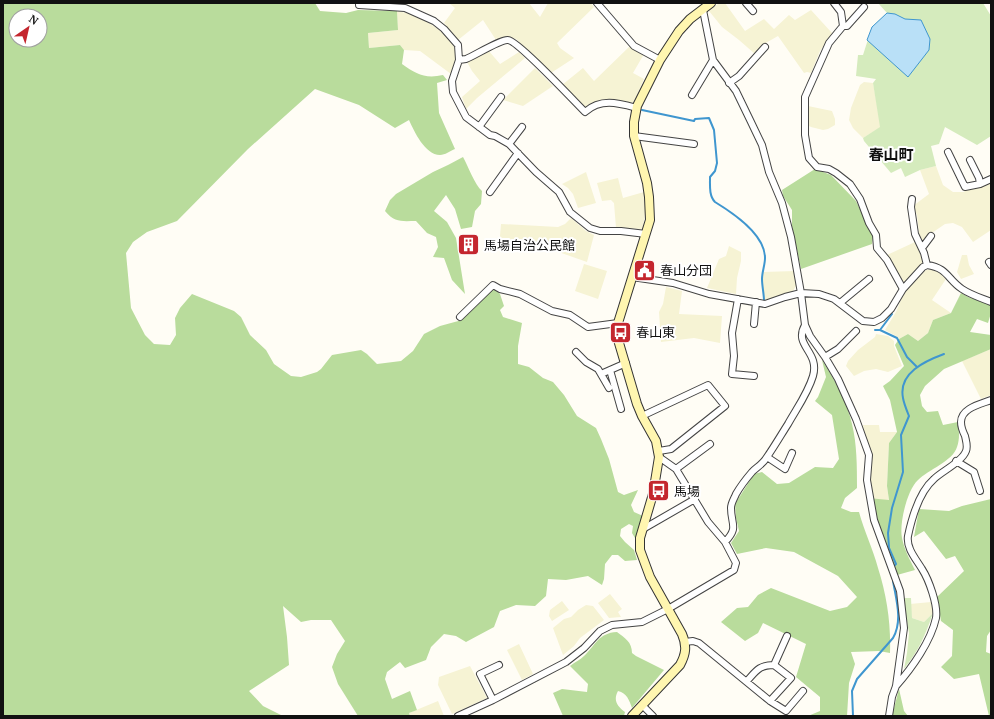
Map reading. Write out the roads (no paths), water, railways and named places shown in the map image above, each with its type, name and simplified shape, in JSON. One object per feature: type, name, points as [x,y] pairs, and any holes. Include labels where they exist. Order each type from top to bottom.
[{"type":"street","points":[[359,3],[359,5],[405,8],[434,21],[458,45],[459,60],[452,81],[453,92],[466,117],[490,135],[495,136],[509,144],[536,172],[559,192],[570,212],[590,228],[600,231],[621,231],[646,234]]},
{"type":"street","points":[[597,3],[634,46],[660,60]]},
{"type":"street","points":[[632,716],[680,665],[686,652],[685,642],[650,577],[640,550],[640,538],[653,494],[659,454],[656,441],[642,416],[617,336],[618,323],[650,220],[649,197],[644,170],[634,136],[634,122],[637,108],[644,91],[660,60],[684,25],[711,3]]},
{"type":"street","points":[[746,3],[753,11]]},
{"type":"street","points":[[834,3],[841,12],[844,26]]},
{"type":"street","points":[[864,7],[829,43],[805,97],[805,122],[809,158],[816,167],[829,169],[850,184],[860,199],[869,223],[876,235],[877,248],[887,260],[903,289]]},
{"type":"street","points":[[703,10],[713,60],[736,91],[762,145],[769,172],[782,203],[791,237],[805,325],[810,336],[838,379],[854,414],[869,456],[867,480],[874,520],[900,591],[904,628],[896,686],[892,697],[889,716]]},
{"type":"street","points":[[459,60],[475,55],[501,41],[509,40],[537,64],[585,112],[597,104],[608,102],[637,108]]},
{"type":"street","points":[[729,83],[739,76],[765,46]]},
{"type":"street","points":[[692,95],[713,60]]},
{"type":"street","points":[[479,127],[500,97]]},
{"type":"street","points":[[509,144],[522,128]]},
{"type":"street","points":[[634,136],[694,144]]},
{"type":"street","points":[[948,152],[965,187],[980,184],[991,179]]},
{"type":"street","points":[[490,192],[518,153]]},
{"type":"street","points":[[970,160],[979,178],[980,184]]},
{"type":"street","points":[[912,199],[911,207],[915,234],[922,248],[927,265]]},
{"type":"street","points":[[922,248],[931,236]]},
{"type":"street","points":[[632,277],[673,283],[709,294],[765,304],[785,297],[801,294],[819,294],[834,299],[863,321],[874,322],[882,318],[891,309],[903,289],[923,267],[927,265],[942,269],[962,289],[991,302]]},
{"type":"street","points":[[840,303],[869,279]]},
{"type":"street","points":[[460,317],[493,285],[500,289],[520,294],[552,311],[570,315],[588,326],[618,323]]},
{"type":"street","points":[[738,299],[732,333],[734,356],[732,374],[754,376]]},
{"type":"street","points":[[754,324],[756,302]]},
{"type":"street","points":[[725,542],[730,537],[734,529],[731,504],[746,480],[767,457],[803,399],[812,378],[815,367],[814,362],[801,337],[805,325]]},
{"type":"street","points":[[825,357],[838,349],[856,331]]},
{"type":"street","points":[[576,352],[586,362],[598,369],[609,388]]},
{"type":"street","points":[[601,374],[626,363]]},
{"type":"street","points":[[610,370],[621,409]]},
{"type":"street","points":[[642,416],[708,385],[725,406],[671,449],[659,454]]},
{"type":"street","points":[[896,686],[911,669],[932,630],[936,616],[934,598],[926,575],[910,549],[908,538],[919,497],[926,486],[934,478],[962,457],[966,451],[967,444],[961,423],[962,416],[967,410],[991,400]]},
{"type":"street","points":[[676,469],[710,444]]},
{"type":"street","points":[[767,457],[785,469],[792,453]]},
{"type":"street","points":[[458,716],[493,700],[566,662],[584,648],[600,631],[612,625],[642,622],[668,609],[734,570],[736,563],[725,542],[708,522],[676,469],[659,454]]},
{"type":"street","points":[[956,461],[974,472],[980,491]]},
{"type":"street","points":[[643,530],[695,499]]},
{"type":"street","points":[[774,664],[787,636]]},
{"type":"street","points":[[685,642],[693,641],[699,643],[770,701],[786,710],[803,691]]},
{"type":"street","points":[[746,681],[759,668],[774,664],[791,678],[770,701]]},
{"type":"street","points":[[493,700],[480,674],[499,665]]},
{"type":"street","points":[[642,705],[654,716]]},
{"type":"water","points":[[887,13],[895,14],[905,19],[921,20],[930,39],[929,50],[908,77],[867,40],[872,27]]},
{"type":"waterway","points":[[642,110],[694,121],[695,119],[709,118],[714,130],[717,163],[715,171],[710,177],[711,194],[715,202],[747,225],[760,241],[764,249],[765,258],[762,279],[764,301]]},
{"type":"waterway","points":[[880,330],[892,314]]},
{"type":"waterway","points":[[875,330],[880,330],[897,338],[907,357],[917,367]]},
{"type":"waterway","points":[[894,566],[896,564],[889,548],[888,533],[892,508],[903,472],[901,435],[909,416],[903,400],[903,389],[905,382],[914,369],[921,364],[944,354]]},
{"type":"waterway","points":[[853,716],[852,691],[857,679],[893,638],[896,631],[898,624],[898,610],[893,581]]},
{"type":"place","name":"馬場自治公民館","points":[[468,245]]},
{"type":"place","name":"春山分団","points":[[644,270]]},
{"type":"place","name":"春山東","points":[[621,332]]},
{"type":"place","name":"馬場","points":[[659,491]]},
{"type":"district","name":"春山町","points":[[891,154]]}]
